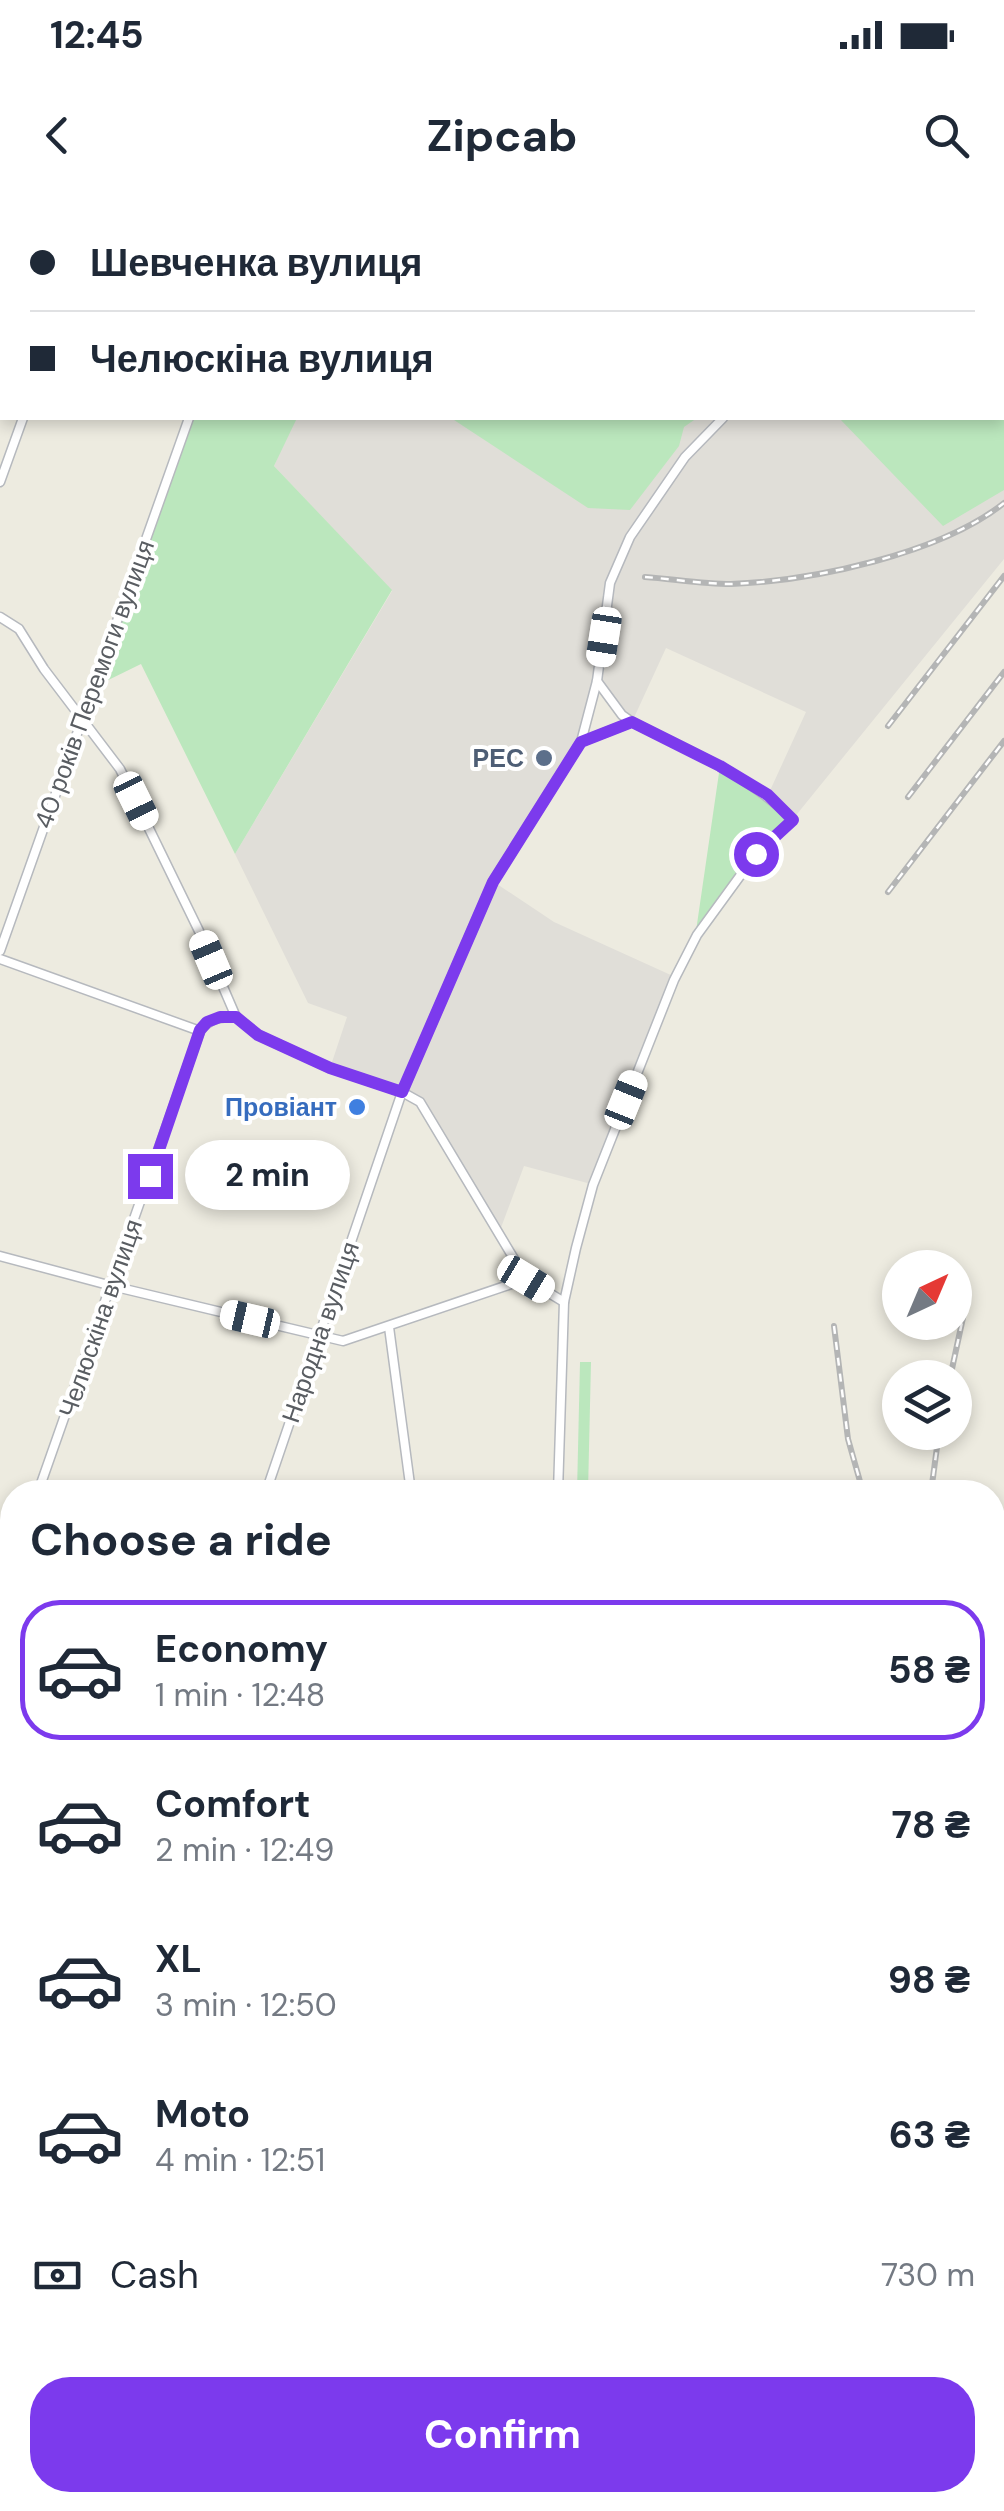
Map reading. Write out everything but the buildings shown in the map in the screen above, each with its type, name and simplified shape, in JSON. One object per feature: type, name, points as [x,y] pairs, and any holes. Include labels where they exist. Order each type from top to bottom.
[{"type":"street","points":[[0,482],[21,420]]},
{"type":"street","name":"40 років Перемоги вулиця","points":[[0,951],[188,420]]},
{"type":"street","name":"Народна вулиця","points":[[270,1480],[402,1092],[493,882],[581,742],[597,681],[610,583],[630,538],[685,457],[721,420]]},
{"type":"street","points":[[0,617],[19,629],[44,669],[120,768],[236,1017],[258,1035],[420,1102],[526,1279],[564,1302]]},
{"type":"street","points":[[558,1480],[564,1302],[594,1185],[674,980],[697,935],[756,854],[793,820],[768,795],[622,716],[597,681]]},
{"type":"street","points":[[581,742],[632,722]]},
{"type":"street","points":[[0,959],[200,1030],[220,1017],[236,1017]]},
{"type":"street","name":"Челюскіна вулиця","points":[[42,1480],[200,1030]]},
{"type":"street","points":[[0,1256],[343,1340],[526,1279]]},
{"type":"street","points":[[389,1327],[409,1480]]},
{"type":"shaded area","points":[[1004,420],[1004,559],[793,819],[768,795],[806,712],[666,648],[632,722],[598,683],[581,742],[494,882],[554,922],[673,976],[624,1092],[591,1184],[524,1166],[499,1233],[420,1102],[330,1068],[347,1017],[308,1003],[235,854],[392,591],[274,466],[293,422]]},
{"type":"green space","points":[[188,420],[296,420],[274,466],[392,590],[235,854],[141,664],[92,688]]},
{"type":"green space","points":[[454,420],[694,420],[684,427],[679,446],[630,510],[588,508]]},
{"type":"green space","points":[[841,420],[1004,420],[1004,490],[943,526]]},
{"type":"green space","points":[[720,766],[793,819],[756,854],[696,931]]},
{"type":"green space","points":[[580,1362],[591,1362],[588,1480],[577,1480]]},
{"type":"railway","points":[[645,577],[731,584],[836,570],[874,562],[946,537],[1004,503]]},
{"type":"railway","points":[[888,726],[1004,576]]},
{"type":"railway","points":[[908,797],[1004,672]]},
{"type":"railway","points":[[888,892],[1004,741]]},
{"type":"railway","points":[[834,1326],[848,1439],[860,1480]]},
{"type":"railway","points":[[954,1360],[958,1340]]},
{"type":"railway","points":[[933,1480],[937,1450]]},
{"type":"place","name":"РЕС","points":[[544,758]]},
{"type":"place","name":"Провіант","points":[[357,1107]]},
{"type":"route","points":[[150,1176],[200,1030],[220,1017],[236,1017],[258,1035],[330,1068],[402,1092],[493,882],[581,742],[632,722],[768,795],[793,820],[756,854]]}]
